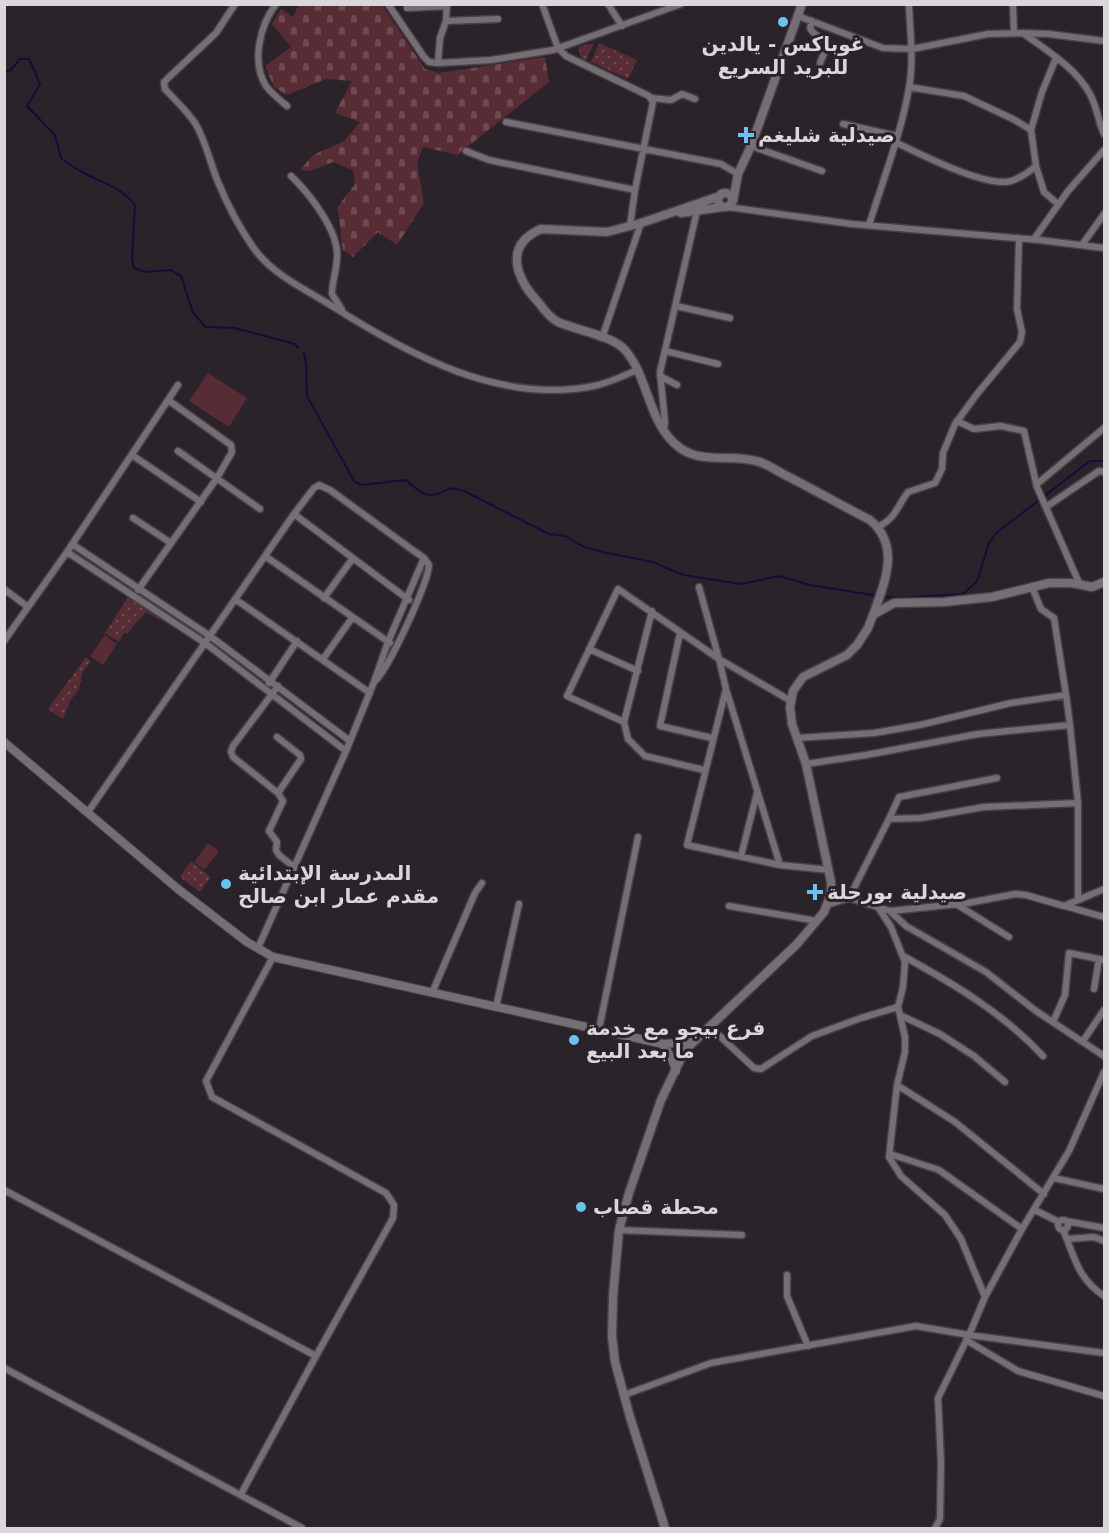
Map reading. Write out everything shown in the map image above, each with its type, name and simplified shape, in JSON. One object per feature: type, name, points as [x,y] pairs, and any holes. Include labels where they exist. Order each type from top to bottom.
[{"type":"main road","points":[[728,205],[802,4]]},
{"type":"main road","points":[[728,205],[718,202],[738,174]]},
{"type":"main road","points":[[665,1528],[615,1362],[612,1336],[613,1296],[620,1230],[638,1163],[661,1100],[686,1050],[797,944],[824,912],[827,905],[831,894],[829,870],[806,764],[792,724],[791,701],[793,691],[803,677],[847,655],[868,628],[884,582],[889,551],[878,527],[870,520],[757,461],[705,457],[691,454],[680,448],[664,429],[632,358],[623,347],[556,321],[524,286],[519,276],[516,258],[525,240],[532,233],[541,229],[607,232],[641,223],[728,193],[732,197],[728,205]]},
{"type":"main road","points":[[662,216],[728,205]]},
{"type":"main road","points":[[873,615],[894,603],[944,602],[992,597],[1049,583],[1092,587],[1104,582]]},
{"type":"street","points":[[235,4],[216,33],[164,82],[165,89],[195,124],[231,210],[255,250],[280,275],[346,315],[436,364],[466,375],[501,384],[542,389],[594,386],[637,370]]},
{"type":"street","points":[[276,4],[270,13],[260,42],[258,66],[266,86],[287,106]]},
{"type":"street","points":[[388,4],[424,57],[429,62],[438,63],[491,60],[558,48],[681,4]]},
{"type":"street","points":[[542,4],[558,48],[566,56],[652,98],[671,100],[682,94],[695,99]]},
{"type":"street","points":[[608,4],[622,26]]},
{"type":"street","points":[[869,225],[896,139],[909,87],[912,49],[909,4]]},
{"type":"street","points":[[1013,4],[1014,33]]},
{"type":"street","points":[[407,9],[447,5],[438,63]]},
{"type":"street","points":[[798,16],[883,48],[912,49],[988,34],[1014,33],[1040,33],[1104,41]]},
{"type":"street","points":[[446,21],[498,19]]},
{"type":"street","points":[[812,21],[811,31],[822,37],[826,46],[820,63]]},
{"type":"street","points":[[1023,33],[1077,76],[1089,93],[1099,114],[1104,134]]},
{"type":"street","points":[[1040,33],[1044,49]]},
{"type":"street","points":[[1056,58],[1042,92],[1031,130],[1036,166],[1044,192],[1058,204]]},
{"type":"street","points":[[909,87],[964,96],[1031,130]]},
{"type":"street","points":[[630,226],[642,148],[654,105],[652,98]]},
{"type":"street","points":[[506,122],[721,164],[738,174]]},
{"type":"street","points":[[843,124],[896,139],[958,170],[991,180],[1012,181],[1036,166]]},
{"type":"street","points":[[751,146],[822,171]]},
{"type":"street","points":[[1034,239],[1058,204],[1104,150]]},
{"type":"street","points":[[466,151],[489,160],[635,190]]},
{"type":"street","points":[[291,176],[313,201],[333,236],[338,259],[332,294],[346,315]]},
{"type":"street","points":[[728,205],[869,225],[1034,239],[1104,248]]},
{"type":"street","points":[[664,429],[660,376],[697,211]]},
{"type":"street","points":[[1082,245],[1104,214]]},
{"type":"street","points":[[602,338],[641,223]]},
{"type":"street","points":[[878,527],[890,520],[897,512],[908,492],[935,483],[942,469],[946,442],[957,422],[976,394],[1020,342],[1022,332],[1017,309],[1019,238]]},
{"type":"street","points":[[676,306],[730,318]]},
{"type":"street","points":[[665,351],[718,364]]},
{"type":"street","points":[[660,376],[677,385]]},
{"type":"street","points":[[4,641],[67,552],[178,385]]},
{"type":"street","points":[[134,595],[201,502],[232,452],[231,444],[168,400]]},
{"type":"street","points":[[957,422],[974,429],[1001,426],[1024,431],[1036,484],[1080,585]]},
{"type":"street","points":[[1036,484],[1104,428]]},
{"type":"street","points":[[178,451],[260,509]]},
{"type":"street","points":[[132,455],[201,502]]},
{"type":"street","points":[[1043,502],[1098,471],[1104,472]]},
{"type":"street","points":[[88,812],[294,514],[314,488],[319,485],[424,558],[429,565],[429,570],[396,647],[380,678],[374,682]]},
{"type":"street","points":[[294,514],[415,603]]},
{"type":"street","points":[[133,518],[171,543]]},
{"type":"street","points":[[72,544],[140,587],[210,636],[350,741]]},
{"type":"street","points":[[67,552],[205,643],[346,751]]},
{"type":"street","points":[[265,556],[396,647]]},
{"type":"street","points":[[324,598],[353,558]]},
{"type":"street","points":[[258,948],[346,751],[388,642],[424,558]]},
{"type":"street","points":[[699,587],[726,689],[780,865]]},
{"type":"street","points":[[1032,587],[1041,609],[1054,618],[1066,695],[1078,803],[1078,899]]},
{"type":"street","points":[[4,589],[28,607]]},
{"type":"street","points":[[624,722],[567,696],[618,589],[719,659],[791,701]]},
{"type":"street","points":[[235,599],[370,693]]},
{"type":"street","points":[[652,611],[624,722],[628,739],[645,756],[704,770]]},
{"type":"street","points":[[323,659],[352,618]]},
{"type":"street","points":[[680,633],[660,726],[712,738]]},
{"type":"street","points":[[265,688],[297,641]]},
{"type":"street","points":[[589,649],[638,671]]},
{"type":"street","points":[[278,686],[233,746],[231,752],[238,762],[278,793],[283,801],[269,831],[277,842],[276,850],[279,855],[294,867]]},
{"type":"street","points":[[726,689],[687,845],[780,865],[829,870]]},
{"type":"street","points":[[797,738],[874,733],[920,725],[1011,703],[1066,695]]},
{"type":"street","points":[[806,764],[978,734],[1070,725]]},
{"type":"street","points":[[277,737],[300,755],[301,759],[278,793]]},
{"type":"street","points":[[4,742],[178,889],[273,957],[663,1044],[677,1043],[699,1036]]},
{"type":"street","points":[[849,898],[899,797],[998,778]]},
{"type":"street","points":[[741,856],[757,792]]},
{"type":"street","points":[[889,819],[921,818],[984,807],[1078,803]]},
{"type":"street","points":[[598,1029],[638,837]]},
{"type":"street","points":[[432,993],[471,902],[482,883]]},
{"type":"street","points":[[1064,906],[1104,889]]},
{"type":"street","points":[[827,905],[849,898],[890,911],[956,904],[1015,894],[1104,917]]},
{"type":"street","points":[[496,1007],[519,904]]},
{"type":"street","points":[[956,904],[1009,937]]},
{"type":"street","points":[[729,906],[817,921]]},
{"type":"street","points":[[878,907],[891,927],[905,962],[898,1007],[905,1036],[905,1052],[897,1085],[889,1157],[902,1176],[945,1215],[964,1247],[985,1297]]},
{"type":"street","points":[[890,911],[906,926],[986,972],[1053,1022],[1104,1056]]},
{"type":"street","points":[[1053,1022],[1065,995],[1070,953],[1102,960],[1094,989]]},
{"type":"street","points":[[902,956],[967,993],[1011,1025],[1043,1056]]},
{"type":"street","points":[[241,1494],[393,1218],[394,1205],[386,1193],[212,1097],[206,1081],[273,957]]},
{"type":"street","points":[[709,1026],[754,1068],[760,1069],[813,1036],[898,1007]]},
{"type":"street","points":[[1083,1041],[1104,1010]]},
{"type":"street","points":[[900,1015],[940,1034],[974,1056],[1005,1082]]},
{"type":"street","points":[[663,1044],[676,1071]]},
{"type":"street","points":[[935,1528],[940,1519],[941,1463],[938,1398],[968,1338],[985,1297],[1022,1229],[1069,1151],[1104,1072]]},
{"type":"street","points":[[897,1085],[955,1122],[1044,1194]]},
{"type":"street","points":[[890,1154],[939,1170],[1022,1229]]},
{"type":"street","points":[[1054,1178],[1104,1189]]},
{"type":"street","points":[[4,1190],[316,1356]]},
{"type":"street","points":[[1035,1210],[1062,1222],[1104,1228]]},
{"type":"street","points":[[1062,1222],[1058,1227],[1063,1230],[1079,1271],[1094,1289],[1104,1296]]},
{"type":"street","points":[[620,1230],[742,1235]]},
{"type":"street","points":[[1067,1239],[1094,1237],[1104,1241]]},
{"type":"street","points":[[787,1275],[787,1296],[808,1346]]},
{"type":"street","points":[[624,1395],[711,1363],[916,1326],[968,1338],[1104,1353]]},
{"type":"street","points":[[968,1338],[1018,1371],[1104,1395]]},
{"type":"street","points":[[4,1368],[302,1528]]},
{"type":"green space","points":[[299,5],[382,5],[425,69],[439,73],[545,57],[549,82],[457,155],[423,147],[417,162],[424,203],[397,245],[378,232],[353,257],[343,250],[337,208],[355,184],[353,170],[333,162],[310,171],[300,170],[313,155],[344,141],[360,122],[335,113],[352,81],[326,79],[287,95],[274,87],[265,66],[291,47],[272,24],[281,9],[293,17]]},
{"type":"green space","points":[[594,43],[585,62],[582,61],[578,47]]},
{"type":"green space","points":[[599,43],[637,60],[628,79],[591,62]]},
{"type":"green space","points":[[208,373],[247,398],[229,427],[189,401]]},
{"type":"green space","points":[[128,597],[161,619],[146,612],[128,633],[124,633],[119,642],[105,633]]},
{"type":"green space","points":[[105,635],[117,644],[103,665],[90,656]]},
{"type":"green space","points":[[86,657],[91,661],[82,673],[79,689],[70,701],[63,719],[48,709]]},
{"type":"green space","points":[[208,843],[219,851],[205,870],[194,862]]},
{"type":"green space","points":[[191,861],[211,877],[200,892],[180,877]]},
{"type":"waterway","points":[[4,72],[11,70],[20,59],[29,59],[40,84],[27,106],[55,135],[61,158],[117,189],[135,205],[132,259],[134,268],[144,272],[171,270],[181,276],[193,313],[206,327],[235,328],[295,344],[298,348]]},
{"type":"waterway","points":[[304,353],[307,396],[354,481],[361,485],[406,480],[422,493],[431,495],[450,488],[464,491],[549,534],[566,536],[582,546],[602,552],[653,562],[683,575],[741,584],[779,576],[810,585],[873,595]]},
{"type":"waterway","points":[[886,597],[963,594],[977,581],[989,543],[996,533],[1090,461],[1104,461]]},
{"type":"place","name":"غوباكس - يالدين للبريد السريع","points":[[783,22]]},
{"type":"place","name":"صيدلية شليغم","points":[[746,135]]},
{"type":"place","name":"المدرسة الإبتدائية مقدم عمار ابن صالح","points":[[226,884]]},
{"type":"place","name":"صيدلية بورحلة","points":[[815,892]]},
{"type":"place","name":"فرع بيجو مع خدمة ما بعد البيع","points":[[574,1040]]},
{"type":"place","name":"محطة قصاب","points":[[581,1207]]}]
